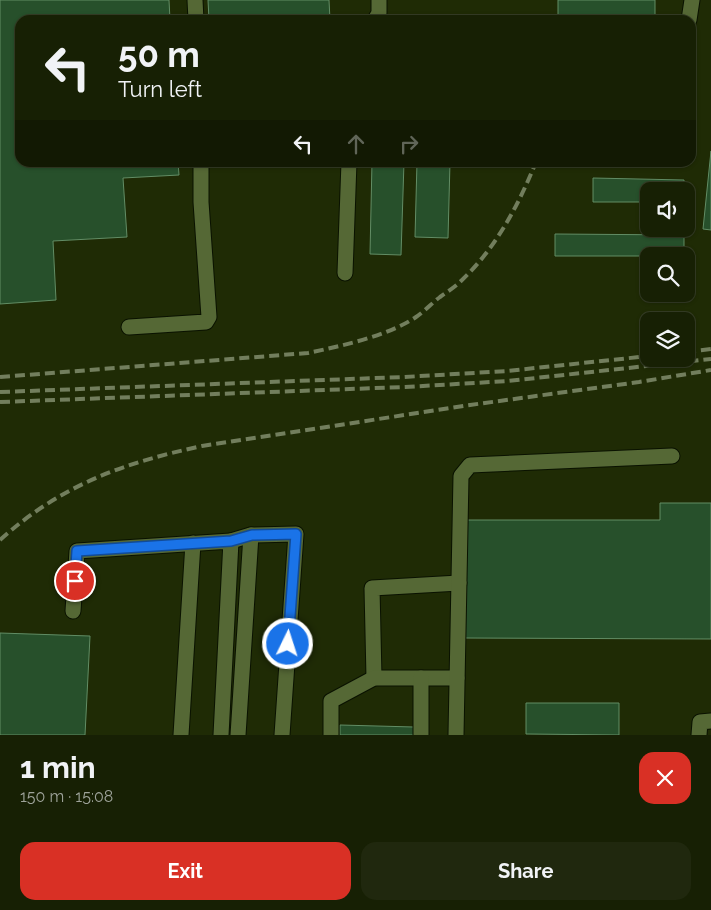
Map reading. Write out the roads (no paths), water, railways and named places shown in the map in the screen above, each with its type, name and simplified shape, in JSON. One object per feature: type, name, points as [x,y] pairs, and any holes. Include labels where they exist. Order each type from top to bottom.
[{"type":"street","points":[[195,0],[196,15]]},
{"type":"street","points":[[378,15],[379,0]]},
{"type":"street","points":[[690,15],[692,0]]},
{"type":"street","points":[[130,327],[206,322],[208,317],[201,167]]},
{"type":"street","points":[[345,273],[349,167]]},
{"type":"street","points":[[456,735],[461,476],[470,465],[672,456]]},
{"type":"street","points":[[73,611],[77,551],[231,541],[252,535],[296,534],[282,735]]},
{"type":"street","points":[[238,735],[252,535]]},
{"type":"street","points":[[221,735],[231,541]]},
{"type":"street","points":[[182,735],[193,543]]},
{"type":"street","points":[[374,678],[372,588],[458,583]]},
{"type":"street","points":[[331,735],[332,701],[374,678],[457,676]]},
{"type":"street","points":[[421,678],[421,735]]},
{"type":"street","points":[[699,735],[700,722],[711,721]]},
{"type":"railway","points":[[0,377],[308,353],[364,340],[392,330],[419,315],[459,283],[474,268],[505,226],[522,195],[534,167]]},
{"type":"railway","points":[[695,351],[711,349]]},
{"type":"railway","points":[[0,392],[404,377],[507,371],[640,357]]},
{"type":"railway","points":[[0,402],[405,387],[508,381],[711,359]]},
{"type":"railway","points":[[0,540],[46,504],[94,479],[146,460],[202,446],[711,370]]}]
